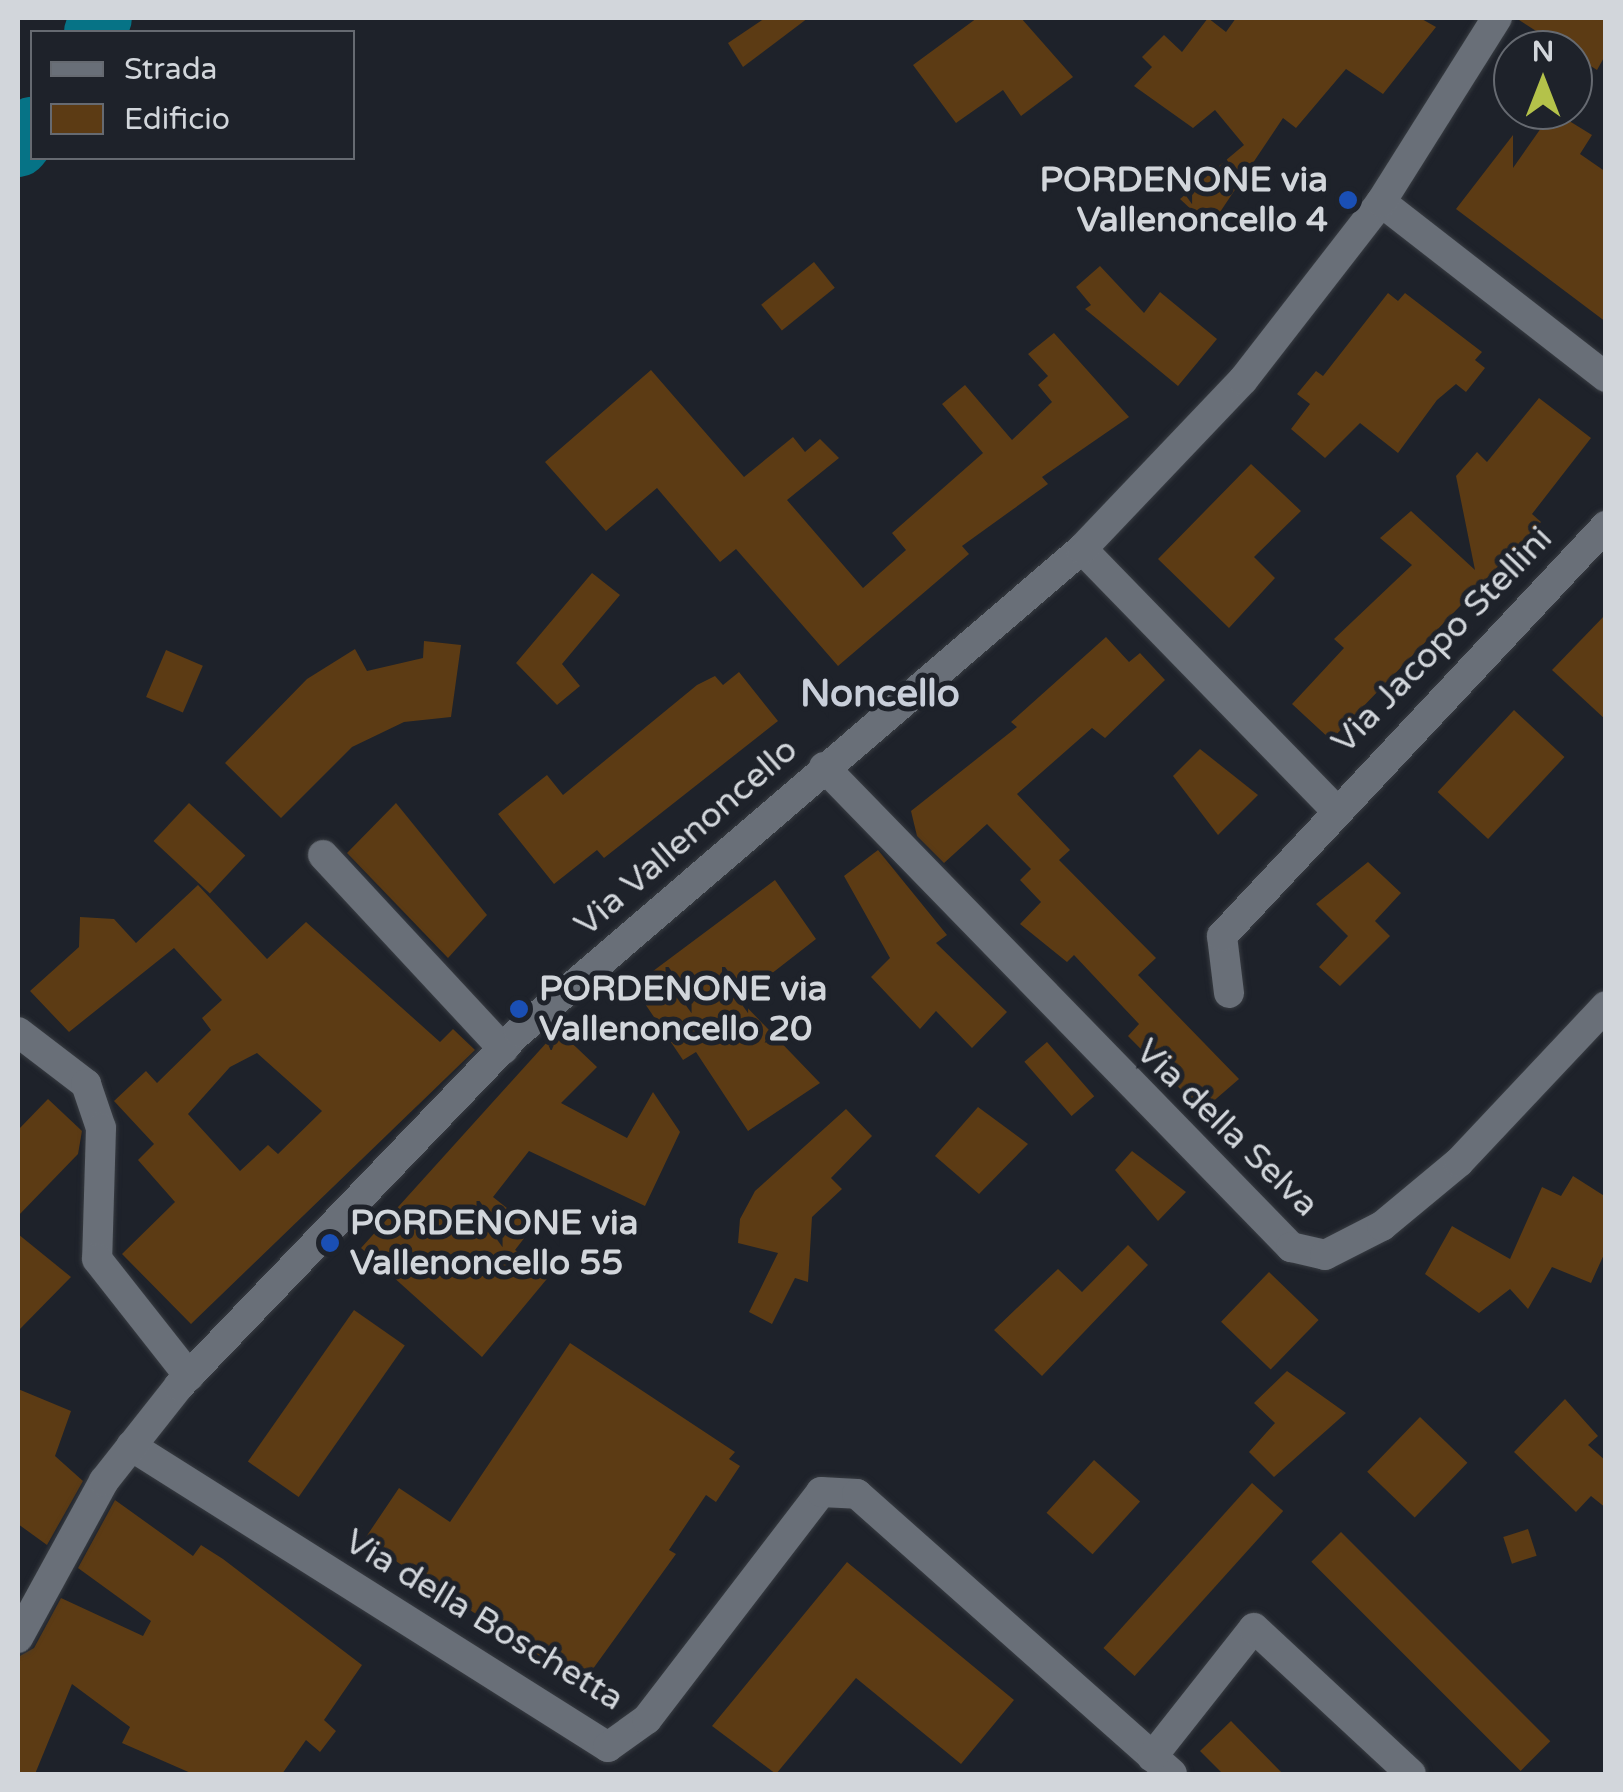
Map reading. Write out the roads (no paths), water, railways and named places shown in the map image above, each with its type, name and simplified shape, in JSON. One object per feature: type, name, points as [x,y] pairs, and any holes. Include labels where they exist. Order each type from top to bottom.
[{"type":"street","name":"Via Vallenoncello","points":[[18,1638],[131,1446],[189,1376],[502,1049],[824,766],[1082,549],[1243,380],[1382,202],[1497,18]]},
{"type":"street","points":[[1382,202],[1606,377]]},
{"type":"street","name":"Via Jacopo Stellini","points":[[1229,993],[1222,936],[1333,808],[1606,526]]},
{"type":"street","name":"Via Jacopo Stellini","points":[[1082,549],[1333,808]]},
{"type":"street","name":"Via della Selva","points":[[824,766],[1291,1247],[1326,1255],[1382,1226],[1459,1162],[1606,1006]]},
{"type":"street","points":[[323,855],[502,1049]]},
{"type":"street","points":[[18,1032],[86,1084],[101,1128],[97,1259],[189,1376]]},
{"type":"street","name":"Via della Boschetta","points":[[131,1446],[608,1747],[647,1720],[821,1492],[858,1494],[1162,1766],[1254,1628],[1411,1774]]},
{"type":"waterway","points":[[96,30],[101,18]]},
{"type":"waterway","points":[[18,146],[30,131]]},
{"type":"place","name":"PORDENONE via Vallenoncello 4","points":[[1348,200]]},
{"type":"place","name":"PORDENONE via Vallenoncello 20","points":[[519,1009]]},
{"type":"place","name":"PORDENONE via Vallenoncello 55","points":[[330,1243]]},
{"type":"district","name":"Noncello","points":[[880,695]]}]
